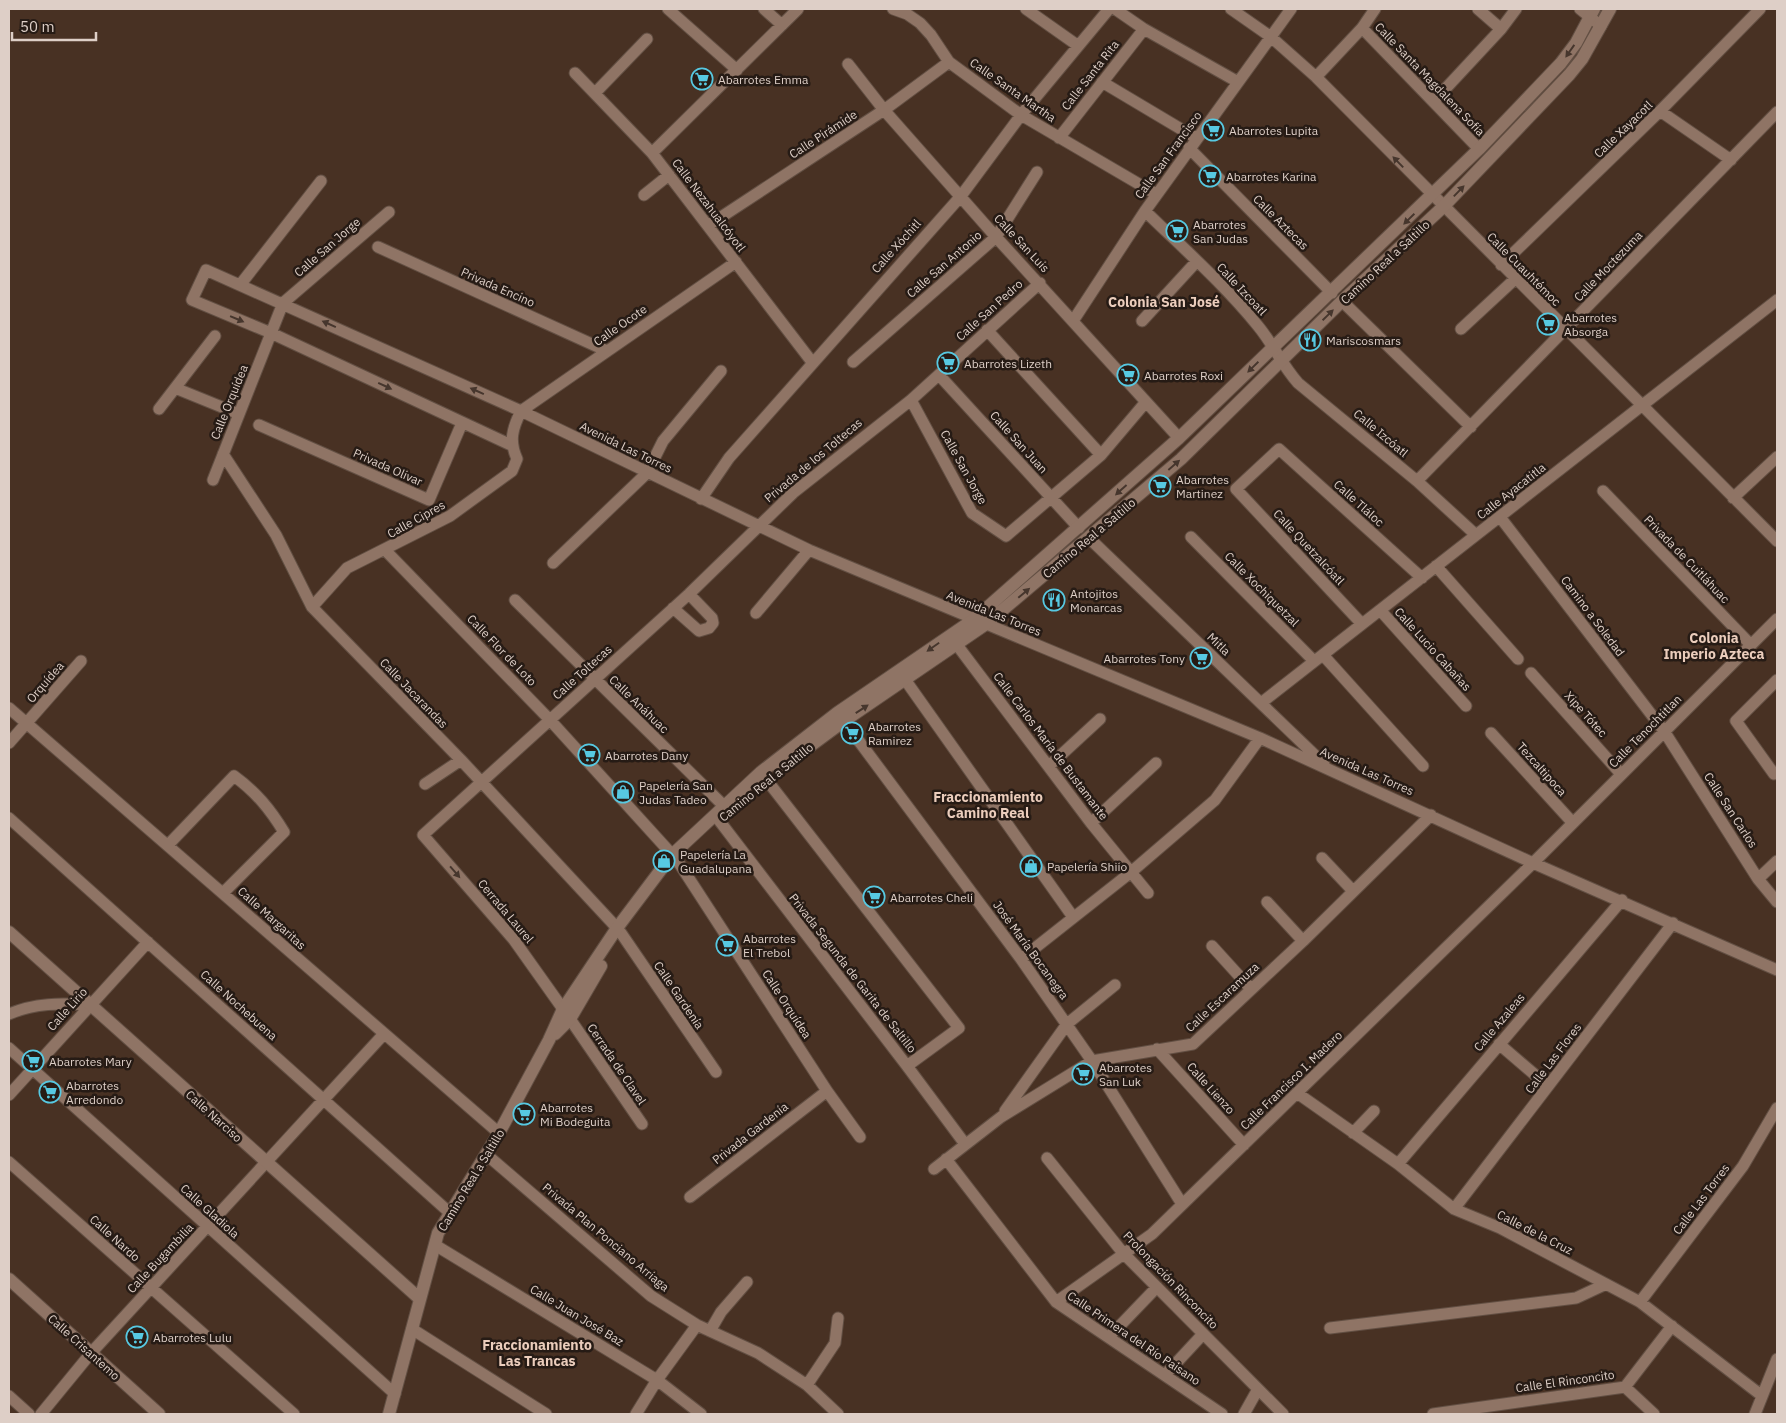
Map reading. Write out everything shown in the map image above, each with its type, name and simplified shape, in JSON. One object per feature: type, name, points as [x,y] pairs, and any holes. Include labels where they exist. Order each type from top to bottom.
[{"type":"street","points":[[668,9],[738,70]]},
{"type":"street","points":[[764,9],[782,25]]},
{"type":"street","points":[[652,153],[798,9]]},
{"type":"street","name":"Calle Santa Martha","points":[[893,9],[908,14],[920,23],[931,35],[949,62],[1021,115],[1156,194]]},
{"type":"street","points":[[1026,9],[1077,45]]},
{"type":"street","name":"Calle Xóchitl","points":[[701,499],[729,458],[960,196],[1021,115],[1077,45],[1109,9]]},
{"type":"street","points":[[1115,9],[1144,29],[1238,82]]},
{"type":"street","name":"Calle Cuauhtémoc","points":[[1231,9],[1271,38],[1316,77],[1443,208],[1777,541]]},
{"type":"street","name":"Calle San Francisco","points":[[1073,321],[1144,211],[1291,9]]},
{"type":"street","points":[[1316,77],[1362,28],[1374,9]]},
{"type":"street","points":[[1478,9],[1502,29]]},
{"type":"street","points":[[1434,101],[1502,29],[1516,9]]},
{"type":"street","name":"Camino Real a Saltillo","points":[[675,857],[766,779],[844,721],[906,681],[1179,438],[1273,348],[1443,208],[1569,76],[1582,59],[1610,9]]},
{"type":"street","name":"Calle Xayacotl","points":[[1501,265],[1660,111],[1760,9]]},
{"type":"street","points":[[1588,11],[1601,26]]},
{"type":"street","name":"Camino Real a Saltillo","points":[[389,1414],[438,1233],[487,1155],[549,1040],[618,930],[675,857],[724,806],[762,772],[838,713],[954,640],[986,624],[1181,459],[1281,360],[1432,196],[1561,63],[1588,11]]},
{"type":"street","name":"Calle Santa Magdalena Sofía","points":[[1362,28],[1479,149]]},
{"type":"street","name":"Calle Santa Rita","points":[[1059,138],[1144,29]]},
{"type":"street","points":[[595,93],[647,39]]},
{"type":"street","name":"Calle Pirámide","points":[[709,225],[884,110],[949,62]]},
{"type":"street","name":"Calle San Luis","points":[[848,64],[884,110],[996,237],[1040,282],[1179,438]]},
{"type":"street","name":"Calle Nezahualcóyotl","points":[[575,73],[652,153],[812,362]]},
{"type":"street","points":[[1102,82],[1196,138]]},
{"type":"street","points":[[1660,111],[1731,160]]},
{"type":"street","name":"Calle Moctezuma","points":[[1417,481],[1777,112]]},
{"type":"street","name":"Calle Aztecas","points":[[1189,148],[1470,427]]},
{"type":"street","name":"Calle San Antonio","points":[[853,362],[996,237],[1037,172]]},
{"type":"street","points":[[644,194],[669,175]]},
{"type":"street","points":[[240,285],[321,181]]},
{"type":"street","name":"Calle Izcoatl","points":[[1144,211],[1197,261],[1257,324],[1273,348]]},
{"type":"street","name":"Calle San Jorge","points":[[283,303],[389,212]]},
{"type":"street","name":"Privada Encino","points":[[378,247],[607,351]]},
{"type":"street","points":[[1142,321],[1197,261]]},
{"type":"street","name":"Calle Ocote","points":[[521,411],[736,262]]},
{"type":"street","name":"Avenida Las Torres","points":[[271,333],[192,300],[206,270],[521,411],[809,550],[973,620],[1260,738],[1533,863],[1622,900],[1777,970]]},
{"type":"street","points":[[1460,329],[1515,279]]},
{"type":"street","name":"Calle San Pedro","points":[[888,416],[911,400],[1040,282]]},
{"type":"street","name":"Calle Ayacatitla","points":[[1261,703],[1777,300]]},
{"type":"street","name":"Calle Orquídea","points":[[212,480],[283,303]]},
{"type":"street","points":[[987,330],[1100,455]]},
{"type":"street","points":[[271,333],[511,445]]},
{"type":"street","points":[[159,409],[215,336]]},
{"type":"street","name":"Calle Izcóatl","points":[[1273,348],[1298,382],[1417,481],[1476,535]]},
{"type":"street","points":[[553,563],[647,473],[663,441],[721,371]]},
{"type":"street","name":"Calle San Juan","points":[[939,375],[1078,528]]},
{"type":"street","points":[[175,388],[239,414]]},
{"type":"street","name":"Calle San Jorge","points":[[911,400],[972,513],[1006,536],[1051,498]]},
{"type":"street","points":[[1051,498],[1100,455],[1145,402]]},
{"type":"street","name":"Calle Cipres","points":[[312,607],[347,568],[386,550],[450,516],[512,471],[517,459],[511,445],[513,427],[521,411]]},
{"type":"street","name":"Privada de los Toltecas","points":[[757,526],[793,492],[888,416]]},
{"type":"street","name":"Privada Olivar","points":[[259,425],[429,500],[462,423]]},
{"type":"street","name":"Calle Tláloc","points":[[1236,488],[1279,449],[1422,578]]},
{"type":"street","name":"Calle Jacarandas","points":[[223,454],[276,535],[312,607],[461,760],[618,930]]},
{"type":"street","points":[[1733,498],[1777,457]]},
{"type":"street","name":"Calle Quetzalcóatl","points":[[1236,488],[1362,624]]},
{"type":"street","name":"Privada de Cuitláhuac","points":[[1603,491],[1751,645]]},
{"type":"street","name":"Camino a Soledad","points":[[1500,517],[1664,731]]},
{"type":"street","name":"Calle Toltecas","points":[[423,835],[689,594],[757,526]]},
{"type":"street","name":"Calle Xochiquetzal","points":[[1191,537],[1319,658],[1423,766]]},
{"type":"street","name":"Mitla","points":[[1089,538],[1330,769]]},
{"type":"street","name":"Calle Flor de Loto","points":[[386,550],[550,720],[675,857]]},
{"type":"street","points":[[756,613],[809,550]]},
{"type":"street","points":[[1436,566],[1518,659]]},
{"type":"street","points":[[673,608],[699,631],[709,628],[713,623],[712,618],[689,594]]},
{"type":"street","name":"Calle Anáhuac","points":[[515,600],[724,806]]},
{"type":"street","name":"Calle Lucio Cabañas","points":[[1380,610],[1466,706]]},
{"type":"street","name":"Calle Tenochtitlan","points":[[1533,863],[1777,619]]},
{"type":"street","name":"Calle Carlos María de Bustamante","points":[[954,640],[1091,823],[1148,893]]},
{"type":"street","name":"Orquídea","points":[[9,743],[81,661]]},
{"type":"street","name":"Xipe Tótec","points":[[1531,673],[1621,774]]},
{"type":"street","points":[[1777,680],[1736,721],[1774,774],[1777,772]]},
{"type":"street","points":[[906,681],[1073,917]]},
{"type":"street","name":"Calle Margaritas","points":[[9,708],[26,725],[168,845],[383,1035],[499,1133]]},
{"type":"street","points":[[1049,766],[1100,718]]},
{"type":"street","name":"José María Bocanegra","points":[[844,721],[1067,1024],[1182,1204]]},
{"type":"street","name":"Calle San Carlos","points":[[1664,731],[1758,879],[1777,902]]},
{"type":"street","name":"Tezcaltipoca","points":[[1491,733],[1572,822]]},
{"type":"street","points":[[1021,959],[1130,873],[1215,800],[1260,738]]},
{"type":"street","points":[[425,784],[461,760]]},
{"type":"street","points":[[1091,823],[1156,763]]},
{"type":"street","points":[[168,845],[234,776],[253,790],[271,810],[284,832],[223,893]]},
{"type":"street","points":[[766,779],[959,1028],[908,1066]]},
{"type":"street","name":"Calle Escaramuza","points":[[934,1169],[1001,1116],[1092,1061],[1193,1044],[1303,941],[1431,815]]},
{"type":"street","name":"Calle Nochebuena","points":[[9,818],[450,1213]]},
{"type":"street","name":"Privada Segunda de Garita de Saltillo","points":[[718,819],[908,1066],[965,1144]]},
{"type":"street","name":"Cerrada Laurel","points":[[423,835],[514,940],[566,1014]]},
{"type":"street","name":"Calle Orquídea","points":[[675,857],[827,1091],[860,1138]]},
{"type":"street","points":[[1322,858],[1353,892]]},
{"type":"street","points":[[1758,879],[1777,861]]},
{"type":"street","name":"Calle Francisco I. Madero","points":[[1056,1302],[1152,1234],[1533,863]]},
{"type":"street","name":"Calle Azaleas","points":[[1398,1164],[1622,900]]},
{"type":"street","points":[[1267,902],[1303,941]]},
{"type":"street","name":"Calle Las Flores","points":[[1454,1209],[1673,923]]},
{"type":"street","name":"Calle Gardenía","points":[[618,930],[716,1072]]},
{"type":"street","name":"Calle Narciso","points":[[9,932],[420,1299]]},
{"type":"street","name":"Calle Lirio","points":[[9,1095],[148,942]]},
{"type":"street","points":[[1212,946],[1250,989]]},
{"type":"street","points":[[1001,1116],[1067,1024],[1115,985]]},
{"type":"street","points":[[9,1014],[23,1008],[52,1003],[89,1005]]},
{"type":"street","name":"Cerrada de Clavel","points":[[566,1014],[642,1124]]},
{"type":"street","name":"Calle Bugambilia","points":[[41,1414],[91,1353],[383,1035]]},
{"type":"street","points":[[1499,1044],[1548,1086]]},
{"type":"street","name":"Calle Gladiola","points":[[9,1048],[395,1394]]},
{"type":"street","name":"Calle Lienzo","points":[[1157,1049],[1244,1145]]},
{"type":"street","name":"Privada Gardenía","points":[[690,1197],[827,1091]]},
{"type":"street","name":"Calle de la Cruz","points":[[1297,1093],[1398,1164],[1454,1209],[1500,1228],[1640,1302],[1761,1395]]},
{"type":"street","name":"Calle Las Torres","points":[[1640,1302],[1744,1166],[1777,1108]]},
{"type":"street","points":[[1353,1133],[1374,1111]]},
{"type":"street","name":"Privada Plan Ponciano Arriaga","points":[[487,1155],[651,1296],[696,1325],[758,1353],[807,1385],[838,1414]]},
{"type":"street","name":"Prolongación Rinconcito","points":[[1046,1158],[1123,1253],[1283,1414]]},
{"type":"street","name":"Calle Primera del Río Paisano","points":[[946,1159],[1056,1302],[1222,1414]]},
{"type":"street","name":"Calle Nardo","points":[[9,1162],[294,1414]]},
{"type":"street","name":"Calle Juan José Baz","points":[[435,1245],[657,1380],[701,1414]]},
{"type":"street","name":"Calle Crisantemo","points":[[9,1279],[159,1414]]},
{"type":"street","points":[[710,1331],[720,1312],[747,1282]]},
{"type":"street","points":[[1330,1328],[1576,1298],[1606,1284]]},
{"type":"street","points":[[1109,1337],[1157,1287]]},
{"type":"street","points":[[807,1385],[835,1343],[838,1318]]},
{"type":"street","points":[[636,1414],[657,1380],[696,1325]]},
{"type":"street","name":"Calle El Rinconcito","points":[[1433,1414],[1477,1411],[1625,1387],[1672,1326]]},
{"type":"street","points":[[412,1329],[546,1414]]},
{"type":"street","points":[[1165,1375],[1204,1334]]},
{"type":"street","points":[[1755,1414],[1761,1395],[1774,1375],[1777,1359]]},
{"type":"street","points":[[1625,1387],[1654,1414]]},
{"type":"street","points":[[1244,1414],[1258,1389]]},
{"type":"street","points":[[9,1396],[28,1414]]},
{"type":"place","name":"Abarrotes Emma","points":[[702,79]]},
{"type":"place","name":"Abarrotes Lupita","points":[[1213,130]]},
{"type":"place","name":"Abarrotes Karina","points":[[1210,176]]},
{"type":"place","name":"Abarrotes San Judas","points":[[1177,231]]},
{"type":"place","name":"Abarrotes Absorga","points":[[1548,324]]},
{"type":"place","name":"Mariscosmars","points":[[1310,340]]},
{"type":"place","name":"Abarrotes Lizeth","points":[[948,363]]},
{"type":"place","name":"Abarrotes Roxi","points":[[1128,375]]},
{"type":"place","name":"Abarrotes Martinez","points":[[1160,486]]},
{"type":"place","name":"Antojitos Monarcas","points":[[1054,600]]},
{"type":"place","name":"Abarrotes Tony","points":[[1201,658]]},
{"type":"place","name":"Abarrotes Ramirez","points":[[852,733]]},
{"type":"place","name":"Abarrotes Dany","points":[[589,755]]},
{"type":"place","name":"Papelería San Judas Tadeo","points":[[623,792]]},
{"type":"place","name":"Papelería La Guadalupana","points":[[664,861]]},
{"type":"place","name":"Papelería Shiio","points":[[1031,866]]},
{"type":"place","name":"Abarrotes Cheli","points":[[874,897]]},
{"type":"place","name":"Abarrotes El Trebol","points":[[727,945]]},
{"type":"place","name":"Abarrotes Mary","points":[[33,1061]]},
{"type":"place","name":"Abarrotes San Luk","points":[[1083,1074]]},
{"type":"place","name":"Abarrotes Arredondo","points":[[50,1092]]},
{"type":"place","name":"Abarrotes Mi Bodeguita","points":[[524,1114]]},
{"type":"place","name":"Abarrotes Lulu","points":[[137,1337]]},
{"type":"district","name":"Colonia San José","points":[[1164,302]]},
{"type":"district","name":"Colonia Imperio Azteca","points":[[1714,646]]},
{"type":"district","name":"Fraccionamiento Camino Real","points":[[988,806]]},
{"type":"district","name":"Fraccionamiento Las Trancas","points":[[537,1354]]}]
